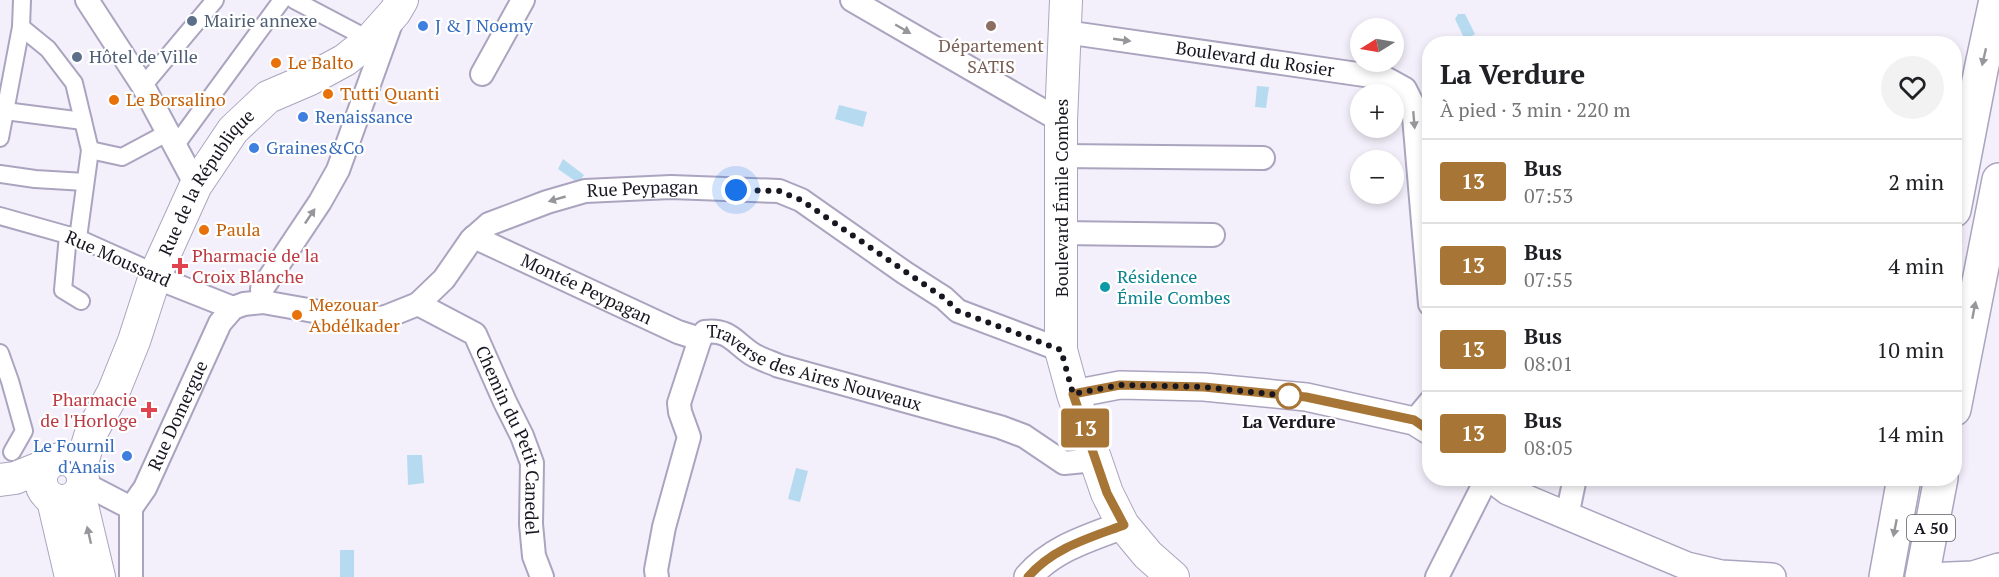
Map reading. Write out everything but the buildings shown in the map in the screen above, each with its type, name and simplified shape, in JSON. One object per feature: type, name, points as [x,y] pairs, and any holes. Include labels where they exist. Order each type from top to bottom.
[{"type":"highway","points":[[1962,169],[1996,0]]},
{"type":"highway","points":[[1962,368],[1999,180]]},
{"type":"highway","name":"A 50","points":[[1886,577],[1903,486]]},
{"type":"highway","name":"A 50","points":[[1924,577],[1940,486]]},
{"type":"main road","name":"Boulevard Émile Combes","points":[[1066,0],[1061,121],[1061,350],[1073,394],[1107,493],[1124,525],[1148,555],[1173,577]]},
{"type":"main road","name":"Rue de la République","points":[[63,480],[113,393],[130,351],[156,273],[196,185],[233,130],[268,97],[310,79],[345,60],[370,40],[398,6]]},
{"type":"main road","points":[[6,466],[15,478],[63,480]]},
{"type":"main road","points":[[0,494],[63,480]]},
{"type":"main road","points":[[63,480],[71,577]]},
{"type":"main road","points":[[63,480],[99,577]]},
{"type":"street","points":[[0,138],[21,27],[22,0]]},
{"type":"street","points":[[143,86],[215,0]]},
{"type":"street","points":[[90,150],[122,157],[171,140],[282,0]]},
{"type":"street","points":[[294,0],[370,40]]},
{"type":"street","points":[[482,74],[523,0]]},
{"type":"street","points":[[852,0],[1061,121]]},
{"type":"street","points":[[90,2],[143,86],[196,185]]},
{"type":"street","points":[[226,315],[244,304],[263,302],[262,289],[320,202],[338,170],[398,6]]},
{"type":"street","points":[[21,27],[48,49],[74,83],[90,150],[63,290],[81,301]]},
{"type":"street","name":"Boulevard du Rosier","points":[[1065,32],[1385,78],[1405,89],[1413,105],[1422,210]]},
{"type":"street","points":[[5,111],[83,121]]},
{"type":"street","points":[[1061,156],[1263,158]]},
{"type":"street","points":[[0,174],[85,182]]},
{"type":"street","name":"Rue Peypagan","points":[[263,302],[325,313],[383,318],[418,304],[444,279],[474,237],[489,224],[547,202],[585,191],[671,187],[779,191],[801,200],[944,298],[958,311],[1061,350]]},
{"type":"street","name":"Rue Moussard","points":[[0,216],[73,236],[156,273],[226,315]]},
{"type":"street","points":[[1061,233],[1213,235]]},
{"type":"street","name":"Montée Peypagan","points":[[474,237],[678,332],[700,339]]},
{"type":"street","name":"Chemin du Petit Canedel","points":[[418,304],[475,334],[504,402],[522,436],[532,463],[531,524],[534,556],[543,577]]},
{"type":"street","name":"Rue Domergue","points":[[131,508],[145,488],[226,315]]},
{"type":"street","name":"Traverse des Aires Nouveaux","points":[[657,577],[656,570],[664,527],[688,437],[679,403],[700,339],[705,332],[731,335],[752,354],[779,366],[1000,427],[1024,436],[1064,463],[1095,460]]},
{"type":"street","points":[[0,353],[5,381],[24,431],[6,466]]},
{"type":"street","points":[[1073,394],[1120,385],[1204,387],[1306,397],[1422,418]]},
{"type":"street","points":[[63,480],[131,508],[131,577]]},
{"type":"street","points":[[1437,577],[1485,486]]},
{"type":"street","points":[[1501,486],[1687,566],[1721,574],[1772,577]]},
{"type":"street","points":[[1567,516],[1573,486]]},
{"type":"street","points":[[1028,577],[1039,564],[1057,551],[1124,525]]},
{"type":"street","points":[[1924,577],[1974,575],[1999,567]]},
{"type":"water","points":[[1458,14],[1465,14],[1475,34],[1463,36],[1455,19]]},
{"type":"water","points":[[1257,86],[1269,87],[1266,108],[1255,107]]},
{"type":"water","points":[[839,105],[867,112],[863,127],[835,119]]},
{"type":"water","points":[[563,159],[584,175],[578,183],[558,169]]},
{"type":"water","points":[[407,455],[422,455],[424,483],[408,485]]},
{"type":"water","points":[[796,468],[808,471],[800,502],[788,499]]},
{"type":"water","points":[[340,550],[354,550],[354,577],[340,577]]},
{"type":"bus line","name":"13","points":[[1028,577],[1039,564],[1057,551],[1124,525],[1107,493],[1073,394],[1120,385],[1204,387],[1306,397],[1414,420],[1422,426]]},
{"type":"place","name":"Mairie annexe","points":[[192,21]]},
{"type":"place","name":"J & J Noemy","points":[[423,26]]},
{"type":"place","name":"Département SATIS","points":[[991,26]]},
{"type":"place","name":"Hôtel de Ville","points":[[77,57]]},
{"type":"place","name":"Le Balto","points":[[276,63]]},
{"type":"place","name":"Tutti Quanti","points":[[328,94]]},
{"type":"place","name":"Le Borsalino","points":[[114,100]]},
{"type":"place","name":"Renaissance","points":[[303,117]]},
{"type":"place","name":"Graines&Co","points":[[254,148]]},
{"type":"place","name":"Paula","points":[[204,230]]},
{"type":"place","name":"Pharmacie de la Croix Blanche","points":[[180,266]]},
{"type":"place","name":"Résidence Émile Combes","points":[[1105,287]]},
{"type":"place","name":"Mezouar Abdélkader","points":[[297,315]]},
{"type":"place","name":"La Verdure","points":[[1289,396]]},
{"type":"place","name":"Pharmacie de l'Horloge","points":[[149,410]]},
{"type":"place","name":"Le Fournil d'Anais","points":[[127,456]]},
{"type":"route","points":[[736,190],[779,191],[801,200],[944,298],[958,311],[1061,350],[1073,394],[1120,385],[1204,387],[1289,396]]}]
